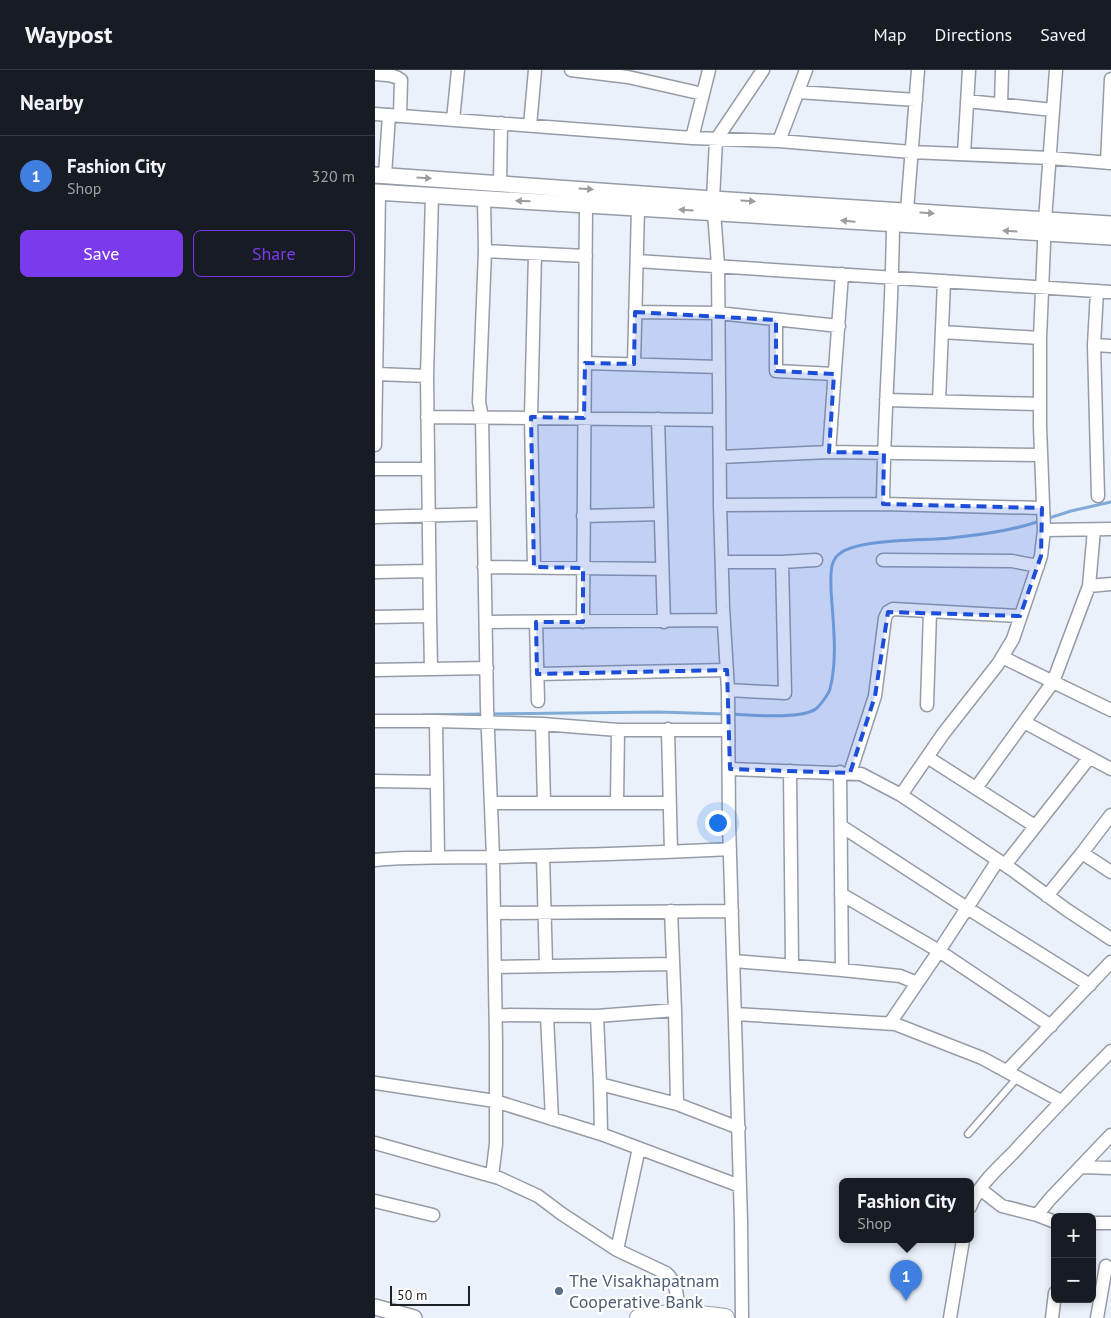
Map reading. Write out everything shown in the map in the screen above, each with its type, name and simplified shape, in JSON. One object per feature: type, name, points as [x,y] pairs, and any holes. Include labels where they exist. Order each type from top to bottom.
[{"type":"main road","points":[[639,1318],[661,1314],[725,1318]]},
{"type":"street","points":[[453,120],[458,70]]},
{"type":"street","points":[[530,126],[535,70]]},
{"type":"street","points":[[571,70],[628,73],[703,94]]},
{"type":"street","points":[[692,138],[709,70]]},
{"type":"street","points":[[742,1318],[739,1128],[730,849],[728,690],[720,505],[718,266],[713,205],[716,140],[763,70]]},
{"type":"street","points":[[779,141],[806,70]]},
{"type":"street","points":[[907,211],[918,70]]},
{"type":"street","points":[[964,154],[969,70]]},
{"type":"street","points":[[1001,104],[1002,70]]},
{"type":"street","points":[[901,795],[1002,657],[1013,639],[1041,556],[1043,518],[1040,338],[1045,226],[1056,70]]},
{"type":"street","points":[[375,74],[391,72],[401,80],[380,175],[500,183],[893,225],[1045,226],[1111,224]]},
{"type":"street","points":[[375,114],[716,140],[779,141],[911,152],[1050,158],[1109,163],[1111,79]]},
{"type":"street","points":[[798,92],[916,100]]},
{"type":"street","points":[[967,102],[1053,110]]},
{"type":"street","points":[[500,183],[501,124]]},
{"type":"street","points":[[375,445],[377,192],[637,208],[713,205],[907,211],[1045,226],[1111,237]]},
{"type":"street","points":[[431,669],[427,376],[432,196]]},
{"type":"street","points":[[485,199],[485,251],[479,402],[482,417],[484,567],[496,1015],[496,1144],[492,1176]]},
{"type":"street","points":[[583,622],[586,206]]},
{"type":"street","points":[[634,364],[637,208]]},
{"type":"street","points":[[883,504],[886,400],[893,278],[893,225]]},
{"type":"street","points":[[485,251],[586,256]]},
{"type":"street","points":[[534,568],[531,418],[535,254]]},
{"type":"street","points":[[637,261],[1111,292]]},
{"type":"street","points":[[829,452],[842,274]]},
{"type":"street","points":[[939,401],[944,281]]},
{"type":"street","points":[[1097,291],[1094,345],[1098,496]]},
{"type":"street","points":[[635,312],[718,313],[839,326]]},
{"type":"street","points":[[776,320],[776,371],[834,374]]},
{"type":"street","points":[[942,332],[1040,338]]},
{"type":"street","points":[[1094,345],[1111,346]]},
{"type":"street","points":[[585,363],[719,366]]},
{"type":"street","points":[[376,367],[427,376]]},
{"type":"street","points":[[886,400],[1040,404]]},
{"type":"street","points":[[427,417],[719,420]]},
{"type":"street","points":[[658,419],[664,622]]},
{"type":"street","points":[[720,457],[829,452],[1041,455]]},
{"type":"street","points":[[375,469],[427,469]]},
{"type":"street","points":[[720,505],[883,504],[1043,518],[1095,530],[1111,529]]},
{"type":"street","points":[[375,517],[483,514]]},
{"type":"street","points":[[583,516],[661,514]]},
{"type":"street","points":[[975,788],[1053,682],[1089,586],[1095,530]]},
{"type":"street","points":[[722,562],[816,560]]},
{"type":"street","points":[[883,560],[1012,561],[1038,566]]},
{"type":"street","points":[[728,690],[785,693],[782,562]]},
{"type":"street","points":[[484,567],[662,569]]},
{"type":"street","points":[[375,572],[429,571]]},
{"type":"street","points":[[1089,586],[1111,584]]},
{"type":"street","points":[[842,970],[841,826],[845,773],[875,696],[885,618],[888,612],[893,609],[1020,616]]},
{"type":"street","points":[[927,705],[930,612]]},
{"type":"street","points":[[375,617],[430,616]]},
{"type":"street","points":[[486,622],[724,620]]},
{"type":"street","points":[[536,622],[538,701]]},
{"type":"street","points":[[1002,657],[1111,710]]},
{"type":"street","points":[[375,670],[487,668]]},
{"type":"street","points":[[537,674],[727,670]]},
{"type":"street","points":[[375,720],[436,721],[488,717],[542,724],[618,730],[668,730],[728,719]]},
{"type":"street","points":[[436,721],[437,857]]},
{"type":"street","points":[[1024,722],[1111,769]]},
{"type":"street","points":[[542,724],[544,803]]},
{"type":"street","points":[[617,803],[618,730]]},
{"type":"street","points":[[668,730],[671,852]]},
{"type":"street","points":[[927,757],[1035,826]]},
{"type":"street","points":[[890,1024],[967,908],[1001,863],[1035,826],[1089,758]]},
{"type":"street","points":[[730,769],[861,774],[901,795],[1111,939]]},
{"type":"street","points":[[790,771],[792,966]]},
{"type":"street","points":[[375,781],[437,782]]},
{"type":"street","points":[[491,802],[669,803]]},
{"type":"street","points":[[1047,896],[1111,815]]},
{"type":"street","points":[[841,826],[1090,985]]},
{"type":"street","points":[[375,860],[408,857],[543,856],[730,849]]},
{"type":"street","points":[[1082,853],[1111,872]]},
{"type":"street","points":[[543,856],[546,965]]},
{"type":"street","points":[[841,894],[939,951],[1051,1026]]},
{"type":"street","points":[[671,911],[677,1104]]},
{"type":"street","points":[[494,913],[732,911]]},
{"type":"street","points":[[734,961],[900,976],[917,983]]},
{"type":"street","points":[[1013,1074],[1051,1026],[1111,962]]},
{"type":"street","points":[[495,967],[672,964]]},
{"type":"street","points":[[496,1015],[597,1016],[675,1010]]},
{"type":"street","points":[[736,1014],[895,1024],[982,1058],[1061,1101]]},
{"type":"street","points":[[547,1016],[552,1119]]},
{"type":"street","points":[[597,1016],[601,1134]]},
{"type":"street","points":[[974,1197],[1061,1101],[1108,1059]]},
{"type":"street","points":[[375,1083],[495,1101],[601,1134],[740,1186]]},
{"type":"street","points":[[600,1084],[677,1104],[739,1128]]},
{"type":"street","points":[[1037,1215],[1111,1135]]},
{"type":"street","points":[[375,1143],[492,1176],[539,1196],[562,1214],[617,1250],[666,1273],[672,1278],[675,1283],[679,1314]]},
{"type":"street","points":[[617,1250],[639,1148]]},
{"type":"street","points":[[1081,1167],[1111,1168]]},
{"type":"street","points":[[980,1189],[1003,1206],[1051,1220]]},
{"type":"street","points":[[375,1201],[433,1214]]},
{"type":"street","points":[[1096,1223],[1111,1223]]},
{"type":"street","points":[[950,1318],[962,1243]]},
{"type":"street","points":[[1097,1318],[1106,1266]]},
{"type":"street","points":[[1052,1318],[1054,1303]]},
{"type":"street","points":[[375,1307],[414,1318]]},
{"type":"lane","points":[[967,1134],[1013,1074]]},
{"type":"highlighted area","points":[[635,312],[776,320],[776,371],[834,374],[829,452],[884,453],[883,504],[1042,508],[1041,556],[1020,616],[888,612],[875,696],[850,773],[730,769],[727,670],[537,674],[536,622],[583,622],[583,568],[534,567],[531,417],[584,418],[585,363],[634,364]]},
{"type":"waterway","points":[[1046,519],[1111,502]]},
{"type":"waterway","points":[[731,714],[776,716],[800,714],[817,708],[826,697],[830,689],[834,665],[831,571],[833,562],[838,555],[847,550],[875,543],[973,535],[1007,530],[1040,521]]},
{"type":"waterway","points":[[491,714],[658,712],[724,714]]},
{"type":"waterway","points":[[423,715],[484,714]]},
{"type":"place","name":"The Visakhapatnam Cooperative Bank","points":[[559,1291]]},
{"type":"place","name":"Fashion City","points":[[906,1301]]}]
